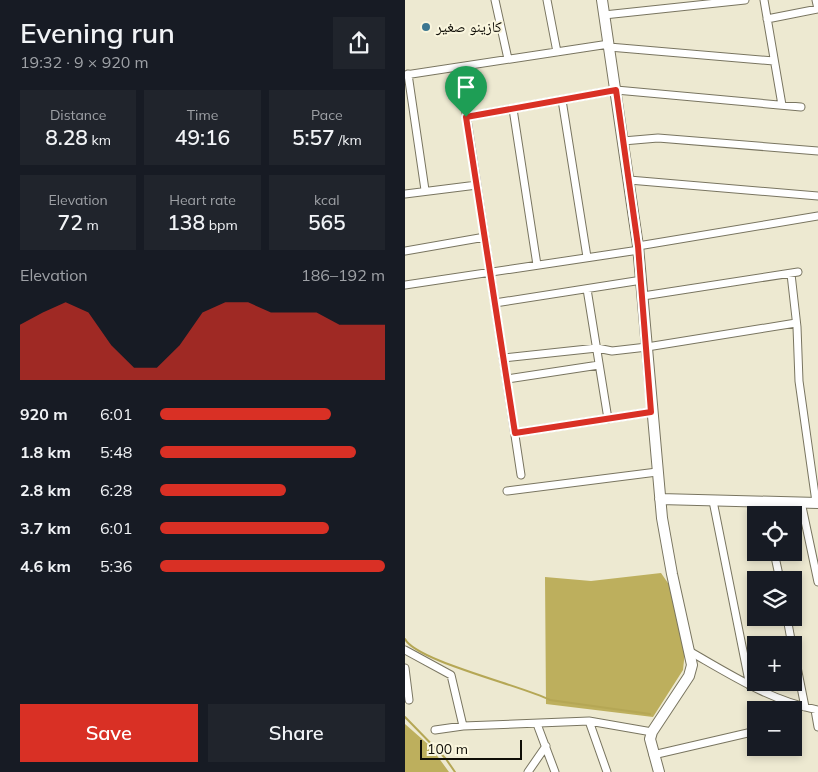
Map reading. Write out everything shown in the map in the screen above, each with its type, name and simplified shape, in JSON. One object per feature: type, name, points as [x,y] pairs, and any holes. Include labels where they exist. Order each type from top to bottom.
[{"type":"street","points":[[495,0],[508,59]]},
{"type":"street","points":[[547,0],[557,52]]},
{"type":"street","points":[[602,0],[639,248],[651,412],[660,499],[668,556],[689,651],[691,673],[652,732],[650,739],[659,772]]},
{"type":"street","points":[[604,15],[745,0]]},
{"type":"street","points":[[764,0],[783,105]]},
{"type":"street","points":[[767,18],[818,10],[816,0]]},
{"type":"street","points":[[425,190],[407,75],[609,46],[775,61]]},
{"type":"street","points":[[459,67],[521,475]]},
{"type":"street","points":[[466,117],[616,90],[801,107]]},
{"type":"street","points":[[562,100],[587,257]]},
{"type":"street","points":[[513,109],[537,264]]},
{"type":"street","points":[[623,141],[658,138],[818,151]]},
{"type":"street","points":[[629,180],[818,196]]},
{"type":"street","points":[[405,194],[477,185]]},
{"type":"street","points":[[405,285],[587,257],[818,216]]},
{"type":"street","points":[[405,251],[485,238]]},
{"type":"street","points":[[643,296],[794,273],[799,381],[817,502],[660,499]]},
{"type":"street","points":[[495,303],[642,280]]},
{"type":"street","points":[[587,289],[608,419]]},
{"type":"street","points":[[503,358],[597,348],[613,351],[647,347],[796,323]]},
{"type":"street","points":[[507,379],[599,365]]},
{"type":"street","points":[[515,433],[651,412]]},
{"type":"street","points":[[507,491],[657,472]]},
{"type":"street","points":[[713,501],[747,671]]},
{"type":"street","points":[[764,502],[765,506]]},
{"type":"street","points":[[801,502],[818,582]]},
{"type":"street","points":[[405,650],[451,675],[463,726]]},
{"type":"street","points":[[689,651],[747,684]]},
{"type":"street","points":[[405,668],[409,700]]},
{"type":"street","points":[[763,691],[817,710],[818,726]]},
{"type":"street","points":[[802,691],[805,707]]},
{"type":"street","points":[[435,730],[463,726],[589,721],[652,732]]},
{"type":"street","points":[[589,721],[607,772]]},
{"type":"street","points":[[537,724],[555,772]]},
{"type":"street","points":[[653,755],[747,733]]},
{"type":"street","points":[[528,772],[546,746]]},
{"type":"shaded area","points":[[661,573],[670,586],[685,651],[683,670],[653,717],[546,704],[545,577],[591,581]]},
{"type":"shaded area","points":[[405,724],[430,746],[449,772],[405,772]]},
{"type":"waterway","points":[[405,639],[413,647],[429,656],[550,700],[650,714]]},
{"type":"waterway","points":[[405,717],[446,759],[455,772]]},
{"type":"place","name":"كازينو صغير","points":[[426,27]]},
{"type":"route","points":[[616,90],[642,280],[651,412],[515,433],[466,117],[616,90]]}]
